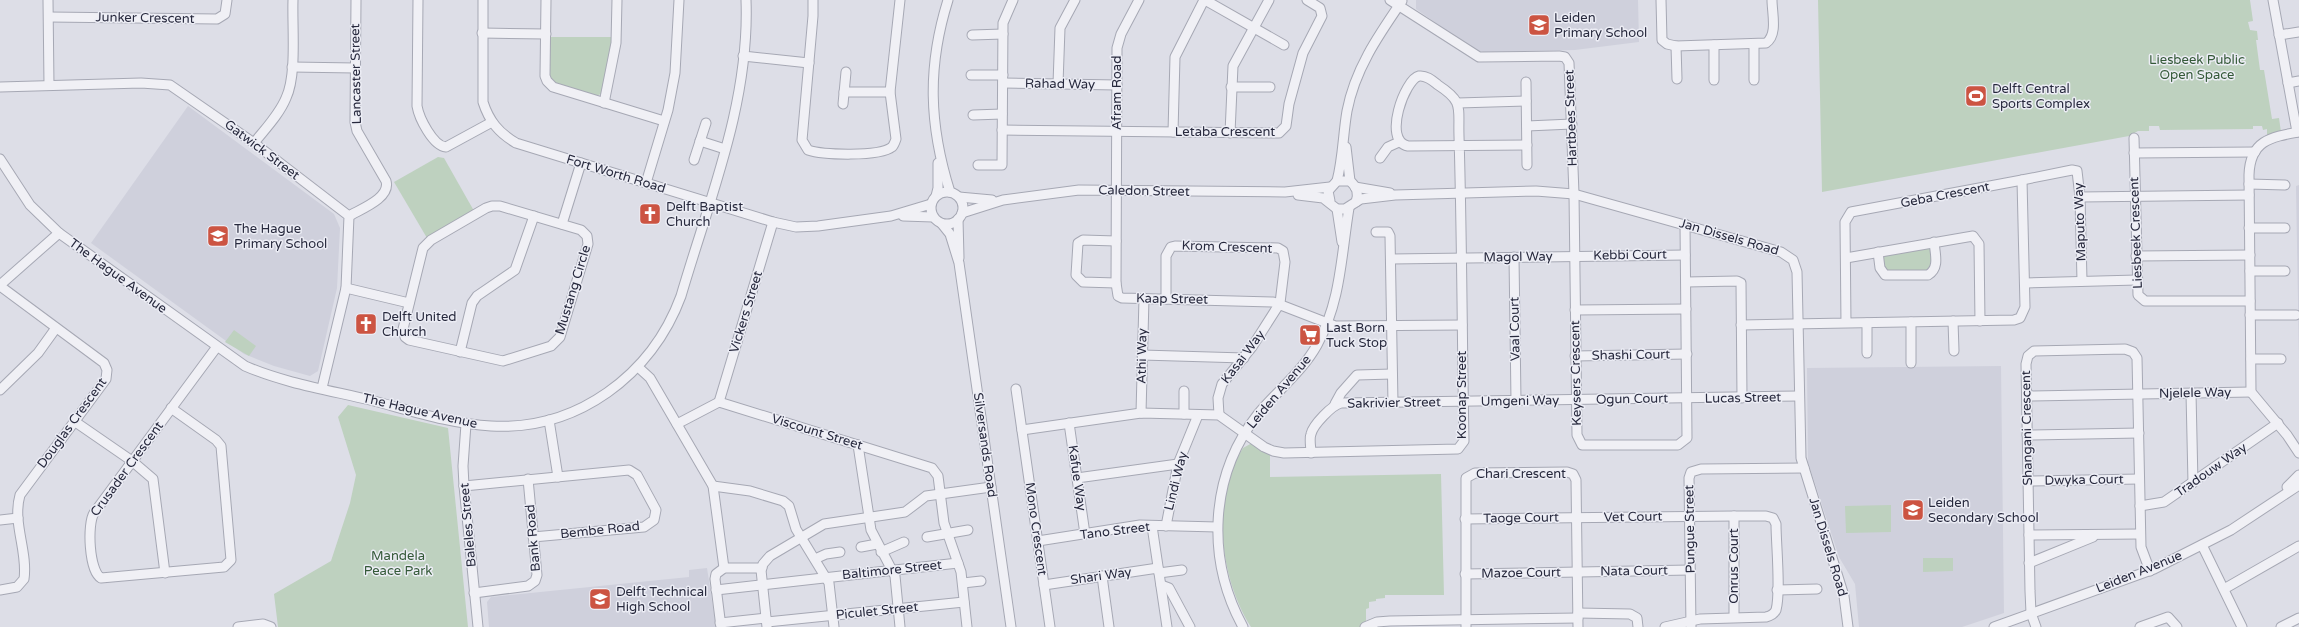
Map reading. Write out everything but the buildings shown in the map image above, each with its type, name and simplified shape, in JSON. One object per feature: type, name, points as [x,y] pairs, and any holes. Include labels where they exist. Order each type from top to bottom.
[{"type":"street","points":[[48,0],[50,85]]},
{"type":"street","name":"Junker Crescent","points":[[49,17],[217,19],[225,14],[227,0]]},
{"type":"street","points":[[254,143],[286,98],[291,84],[292,0]]},
{"type":"street","name":"Lancaster Street","points":[[349,216],[382,196],[387,187],[386,181],[356,126],[356,0]]},
{"type":"street","points":[[418,0],[416,102],[421,118],[436,142],[440,146],[446,147],[492,122]]},
{"type":"street","name":"Fort Worth Road","points":[[483,0],[482,95],[492,122],[502,134],[516,143],[773,222],[806,227],[892,216],[933,217]]},
{"type":"street","points":[[546,0],[545,76],[548,84],[664,121]]},
{"type":"street","points":[[604,103],[616,43],[617,0]]},
{"type":"street","points":[[646,183],[664,121],[675,73],[679,0]]},
{"type":"street","name":"The Hague Avenue","points":[[0,159],[30,205],[59,233],[216,348],[244,366],[260,373],[466,424],[504,426],[549,420],[591,404],[616,387],[638,367],[656,346],[676,309],[710,202],[737,104],[743,56],[746,0]]},
{"type":"street","points":[[813,0],[802,140],[808,150],[823,153],[852,154],[891,148],[896,139],[890,92],[900,0]]},
{"type":"street","points":[[933,200],[942,192],[950,192],[959,197],[962,205],[960,216],[954,223],[942,224],[933,217],[933,200],[938,188],[938,152],[933,114],[933,67],[938,34],[948,0]]},
{"type":"street","points":[[1058,84],[1060,28],[1075,0]]},
{"type":"street","points":[[1173,132],[1174,57],[1205,0],[1284,45]]},
{"type":"street","points":[[1230,133],[1233,66],[1269,0]]},
{"type":"street","name":"Letaba Crescent","points":[[1002,130],[1276,134],[1285,128],[1289,104],[1303,53],[1322,16],[1320,8],[1307,0]]},
{"type":"street","points":[[1345,134],[1353,184],[1357,192],[1353,205],[1337,209],[1330,202],[1328,192],[1334,184],[1345,134],[1347,112],[1358,73],[1376,40],[1401,2],[1390,0]]},
{"type":"street","points":[[1661,0],[1662,40],[1667,44],[1676,46],[1766,43],[1771,38],[1772,0]]},
{"type":"street","points":[[2273,0],[2298,132],[2267,140],[2255,152],[2249,166],[2251,392],[2278,423],[2299,453]]},
{"type":"street","points":[[978,165],[1002,165],[1003,23],[1009,1]]},
{"type":"street","name":"Afram Road","points":[[1117,190],[1118,41],[1135,2]]},
{"type":"street","name":"Hartbees Street","points":[[1401,2],[1479,57],[1565,57],[1571,66],[1574,194]]},
{"type":"street","points":[[2279,35],[2299,32]]},
{"type":"street","points":[[482,33],[546,34]]},
{"type":"street","points":[[972,35],[1003,34]]},
{"type":"street","points":[[1754,44],[1754,80]]},
{"type":"street","points":[[1714,45],[1714,80]]},
{"type":"street","points":[[1676,46],[1677,79]]},
{"type":"street","points":[[743,56],[809,63]]},
{"type":"street","points":[[292,67],[355,68]]},
{"type":"street","points":[[844,104],[846,72]]},
{"type":"street","name":"Rahad Way","points":[[971,75],[1058,84],[1117,85]]},
{"type":"street","points":[[1459,145],[1458,103],[1454,96],[1428,78],[1421,76],[1415,78],[1405,93],[1396,122],[1396,136],[1399,142],[1408,146],[1527,145]]},
{"type":"street","points":[[2288,83],[2299,81]]},
{"type":"street","points":[[1526,82],[1527,165]]},
{"type":"street","name":"Gatwick Street","points":[[0,87],[170,84],[254,143],[349,216]]},
{"type":"street","points":[[1231,87],[1270,87]]},
{"type":"street","points":[[844,92],[890,92]]},
{"type":"street","points":[[1458,103],[1526,101]]},
{"type":"street","points":[[973,115],[1002,114]]},
{"type":"street","points":[[694,160],[706,123]]},
{"type":"street","points":[[1527,126],[1572,124]]},
{"type":"street","name":"Liesbeek Crescent","points":[[2134,138],[2138,295],[2145,300],[2250,301]]},
{"type":"street","points":[[700,141],[725,149]]},
{"type":"street","points":[[1380,158],[1388,147],[1399,142]]},
{"type":"street","name":"Koonap Street","points":[[1245,434],[1273,452],[1311,453],[1458,449],[1464,441],[1459,145]]},
{"type":"street","points":[[938,152],[950,192]]},
{"type":"street","points":[[2134,153],[2255,152]]},
{"type":"street","points":[[562,224],[581,163]]},
{"type":"street","name":"Maputo Way","points":[[2022,180],[2076,171],[2078,172],[2082,281]]},
{"type":"street","points":[[1741,325],[1980,321],[2014,320],[2020,318],[2024,312],[2025,283],[2022,180]]},
{"type":"street","name":"Geba Crescent","points":[[1846,324],[1845,222],[1851,212],[2022,180]]},
{"type":"street","points":[[1334,184],[1353,184]]},
{"type":"street","name":"Caledon Street","points":[[1285,192],[1334,184]]},
{"type":"street","name":"Jan Dissels Road","points":[[1353,184],[1395,195]]},
{"type":"street","points":[[2249,184],[2285,185]]},
{"type":"street","name":"Caledon Street","points":[[959,197],[978,200],[1003,200],[1062,192],[1117,190],[1285,192],[1313,196],[1330,202]]},
{"type":"street","name":"Kaap Street","points":[[1117,190],[1116,283],[1118,296],[1122,298],[1280,303],[1328,324],[1341,327],[1462,325]]},
{"type":"street","name":"Jan Dissels Road","points":[[1353,205],[1361,199],[1395,195],[1536,191],[1574,194],[1781,252],[1789,257],[1797,272],[1800,447],[1804,468],[1844,596],[1849,625]]},
{"type":"street","name":"Keysers Crescent","points":[[1574,194],[1576,435],[1582,445],[1678,444],[1685,441],[1688,434],[1685,224]]},
{"type":"street","points":[[2080,198],[2249,195]]},
{"type":"street","name":"Fort Worth Road","points":[[892,216],[933,200]]},
{"type":"street","name":"Caledon Street","points":[[960,216],[1003,200]]},
{"type":"street","name":"Leiden Avenue","points":[[1243,627],[1225,586],[1218,557],[1217,527],[1225,478],[1232,459],[1245,434],[1258,414],[1299,370],[1316,347],[1328,324],[1335,304],[1341,276],[1343,249],[1353,205]]},
{"type":"street","name":"Mustang Circle","points":[[500,206],[534,216],[583,231],[588,242],[558,341],[549,346],[503,361],[406,339],[403,329],[408,303],[420,252],[429,241],[488,207],[500,206]]},
{"type":"street","name":"Leiden Avenue","points":[[1337,209],[1343,249]]},
{"type":"street","points":[[322,388],[346,288],[349,216]]},
{"type":"street","points":[[460,352],[472,303],[477,296],[515,270],[534,216]]},
{"type":"street","name":"Silversands Road","points":[[959,263],[960,216]]},
{"type":"street","name":"Vickers Street","points":[[719,402],[773,222]]},
{"type":"street","name":"Silversands Road","points":[[942,224],[950,234],[959,263],[1011,627]]},
{"type":"street","points":[[2249,228],[2285,228]]},
{"type":"street","points":[[1376,232],[1389,234],[1391,259],[1393,403]]},
{"type":"street","points":[[0,286],[59,233]]},
{"type":"street","points":[[1846,258],[1970,236],[1978,242],[1980,321]]},
{"type":"street","points":[[1116,241],[1083,240],[1078,242],[1076,275],[1083,282],[1116,283]]},
{"type":"street","points":[[1878,252],[1880,268],[1885,275],[1928,275],[1933,272],[1935,266],[1934,242]]},
{"type":"street","name":"Krom Crescent","points":[[1166,299],[1166,256],[1171,248],[1176,246],[1278,248],[1283,251],[1285,262],[1280,303]]},
{"type":"street","name":"Kebbi Court","points":[[1574,256],[1685,255]]},
{"type":"street","points":[[2136,256],[2250,255]]},
{"type":"street","name":"Magol Way","points":[[1391,259],[1574,256]]},
{"type":"street","name":"Vaal Court","points":[[1514,257],[1516,401]]},
{"type":"street","points":[[2250,271],[2285,271]]},
{"type":"street","points":[[2025,283],[2137,280]]},
{"type":"street","points":[[1686,282],[1740,282],[1742,398]]},
{"type":"street","name":"Douglas Crescent","points":[[0,286],[104,363],[107,370],[106,378],[20,495],[18,518],[24,579],[17,587],[0,590]]},
{"type":"street","points":[[346,288],[408,303]]},
{"type":"street","name":"Athi Way","points":[[1141,413],[1144,298]]},
{"type":"street","name":"Kasai Way","points":[[1219,415],[1218,398],[1222,384],[1244,358],[1280,303]]},
{"type":"street","points":[[1575,310],[1686,309]]},
{"type":"street","points":[[2250,315],[2296,315]]},
{"type":"street","points":[[1953,321],[1954,351]]},
{"type":"street","points":[[1911,322],[1911,363]]},
{"type":"street","points":[[1867,323],[1867,352]]},
{"type":"street","points":[[0,390],[38,353],[56,328]]},
{"type":"street","name":"Crusader Crescent","points":[[171,408],[216,440],[221,446],[232,555],[230,563],[224,567],[104,579],[94,571],[90,526],[91,519],[132,461],[171,408],[216,348]]},
{"type":"street","name":"Shangani Crescent","points":[[2036,627],[2031,613],[2029,563],[2026,361],[2030,354],[2037,350],[2130,350],[2136,355],[2138,361],[2140,534],[2142,555],[2150,570]]},
{"type":"street","name":"Shashi Court","points":[[1575,356],[1687,354]]},
{"type":"street","points":[[1142,355],[1244,358]]},
{"type":"street","points":[[2251,359],[2282,359]]},
{"type":"street","points":[[638,367],[650,376],[713,486],[724,568]]},
{"type":"street","points":[[1335,404],[1341,393],[1357,375],[1392,374]]},
{"type":"street","name":"Mono Crescent","points":[[1016,389],[1050,627]]},
{"type":"street","points":[[1184,391],[1184,414]]},
{"type":"street","name":"Njelele Way","points":[[2026,396],[2251,392]]},
{"type":"street","points":[[2191,393],[2193,483]]},
{"type":"street","name":"Lucas Street","points":[[1687,399],[1799,396]]},
{"type":"street","name":"Ogun Court","points":[[1576,400],[1687,399]]},
{"type":"street","name":"Umgeni Way","points":[[1463,402],[1576,400]]},
{"type":"street","points":[[677,424],[719,402]]},
{"type":"street","name":"Viscount Street","points":[[719,402],[932,468],[938,476],[946,532],[958,563],[963,583],[967,627]]},
{"type":"street","name":"Sakrivier Street","points":[[1311,453],[1310,434],[1335,404],[1463,402]]},
{"type":"street","points":[[1022,430],[1141,413],[1219,415],[1245,434]]},
{"type":"street","name":"Lindi Way","points":[[1166,526],[1178,464],[1198,415]]},
{"type":"street","points":[[464,486],[558,476],[549,420]]},
{"type":"street","points":[[74,421],[132,461],[151,476],[156,484],[165,573]]},
{"type":"street","name":"Kafue Way","points":[[1069,423],[1084,534]]},
{"type":"street","name":"Tradouw Way","points":[[2140,506],[2164,502],[2278,423]]},
{"type":"street","name":"Baleles Street","points":[[466,424],[463,466],[464,486],[478,627]]},
{"type":"street","points":[[2027,435],[2139,433]]},
{"type":"street","points":[[2287,435],[2299,444]]},
{"type":"street","points":[[858,445],[870,530],[896,580],[900,627]]},
{"type":"street","points":[[1077,478],[1178,464]]},
{"type":"street","name":"Pungue Street","points":[[1691,624],[1689,478],[1693,471],[1701,469],[1804,468]]},
{"type":"street","name":"Bembe Road","points":[[532,537],[644,526],[652,523],[656,517],[656,506],[632,471],[625,470],[558,476]]},
{"type":"street","name":"Chari Crescent","points":[[1466,623],[1464,481],[1468,475],[1475,473],[1569,472],[1576,478],[1578,620]]},
{"type":"street","name":"Leiden Avenue","points":[[2274,500],[2299,475]]},
{"type":"street","name":"Dwyka Court","points":[[2028,481],[2140,479]]},
{"type":"street","name":"Bank Road","points":[[474,592],[528,586],[533,583],[536,575],[528,480]]},
{"type":"street","name":"Leiden Avenue","points":[[1994,627],[2150,570],[2231,530],[2274,500],[2299,485]]},
{"type":"street","points":[[713,486],[747,491],[783,501],[790,508],[796,529],[826,577],[830,589],[834,627]]},
{"type":"street","points":[[767,622],[762,568],[770,556],[801,537],[824,524],[905,512],[924,497],[991,487]]},
{"type":"street","name":"Onrus Court","points":[[1734,516],[1734,617]]},
{"type":"street","name":"Vet Court","points":[[1576,517],[1766,516],[1775,521],[1777,590]]},
{"type":"street","name":"Taoge Court","points":[[1465,519],[1576,517]]},
{"type":"street","points":[[0,520],[18,518]]},
{"type":"street","name":"Tano Street","points":[[1038,541],[1140,526],[1217,527]]},
{"type":"street","points":[[1152,526],[1167,627]]},
{"type":"street","points":[[927,537],[946,532],[968,530]]},
{"type":"street","points":[[2029,535],[2140,534]]},
{"type":"street","points":[[2029,563],[2098,535]]},
{"type":"street","points":[[861,547],[879,548],[904,542]]},
{"type":"street","points":[[2202,545],[2242,627]]},
{"type":"street","points":[[2224,589],[2299,546]]},
{"type":"street","points":[[815,559],[826,554],[840,552]]},
{"type":"street","name":"Baltimore Street","points":[[716,590],[958,563]]},
{"type":"street","points":[[720,625],[716,590],[716,574],[724,568],[762,568]]},
{"type":"street","name":"Shari Way","points":[[1044,584],[1159,570],[1182,570]]},
{"type":"street","name":"Nata Court","points":[[1577,572],[1690,570]]},
{"type":"street","name":"Mazoe Court","points":[[1465,574],[1577,572]]},
{"type":"street","points":[[1102,576],[1109,627]]},
{"type":"street","points":[[963,583],[981,581]]},
{"type":"street","points":[[1161,585],[1169,588],[1190,627]]},
{"type":"street","points":[[1665,627],[1734,617],[1766,617],[1772,615],[1776,609],[1777,590],[1817,590]]},
{"type":"street","name":"Piculet Street","points":[[720,625],[833,616],[964,602]]},
{"type":"street","points":[[1365,627],[1377,622],[1390,624],[1578,620],[1630,614],[1637,618],[1638,627]]},
{"type":"street","points":[[2140,627],[2168,617],[2177,627]]},
{"type":"street","points":[[2280,627],[2299,618]]},
{"type":"street","points":[[238,627],[263,624],[271,627]]},
{"type":"shaded area","name":"Leiden Primary School","points":[[1416,0],[1638,0],[1639,42],[1575,50],[1483,52],[1473,49],[1416,9]]},
{"type":"shaded area","name":"The Hague Primary School","points":[[188,106],[334,214],[340,228],[337,288],[318,371],[310,376],[274,366],[244,354],[91,243]]},
{"type":"shaded area","points":[[2299,185],[2299,360],[2296,186]]},
{"type":"shaded area","name":"Leiden Secondary School","points":[[2001,366],[2004,613],[1962,627],[1859,627],[1855,584],[1839,557],[1808,462],[1807,368]]},
{"type":"shaded area","name":"Delft Technical High School","points":[[707,568],[716,627],[489,627],[487,602],[491,597],[689,577],[689,570]]},
{"type":"green space","name":"Delft Central Sports Complex","points":[[1818,0],[2250,0],[2253,21],[2248,22],[2250,30],[2257,31],[2258,40],[2256,40],[2260,70],[2264,70],[2272,119],[2279,118],[2281,132],[2267,135],[2267,129],[2263,130],[2262,126],[2253,126],[2253,129],[2160,130],[2159,126],[2149,126],[2149,131],[2138,131],[2129,136],[1822,192]]},
{"type":"green space","points":[[549,37],[613,37],[601,94],[596,96],[554,84],[549,79]]},
{"type":"green space","points":[[438,157],[444,158],[474,211],[427,238],[394,182]]},
{"type":"green space","points":[[1929,248],[1932,251],[1931,270],[1887,273],[1882,260],[1885,255]]},
{"type":"green space","points":[[234,330],[256,346],[249,356],[225,342]]},
{"type":"green space","name":"Mandela Peace Park","points":[[348,405],[448,428],[468,627],[278,627],[274,594],[331,561],[350,503],[356,475],[338,417]]},
{"type":"green space","points":[[1252,443],[1270,453],[1270,477],[1441,474],[1444,595],[1385,595],[1385,598],[1376,599],[1376,601],[1369,602],[1369,608],[1366,609],[1366,622],[1360,627],[1251,627],[1240,608],[1232,586],[1226,562],[1223,538],[1223,514],[1226,490],[1233,468],[1243,448]]},
{"type":"green space","points":[[1891,505],[1891,532],[1846,533],[1845,506]]},
{"type":"green space","points":[[1923,558],[1953,558],[1953,571],[1923,572]]},
{"type":"place","name":"Leiden Primary School","points":[[1539,25]]},
{"type":"place","name":"Delft Central Sports Complex","points":[[1976,96]]},
{"type":"place","name":"Delft Baptist Church","points":[[650,214]]},
{"type":"place","name":"The Hague Primary School","points":[[218,236]]},
{"type":"place","name":"Delft United Church","points":[[366,324]]},
{"type":"place","name":"Last Born Tuck Stop","points":[[1310,335]]},
{"type":"place","name":"Leiden Secondary School","points":[[1913,510]]},
{"type":"place","name":"Delft Technical High School","points":[[600,599]]},
{"type":"park label","name":"Liesbeek Public Open Space","points":[[2197,68]]}]
